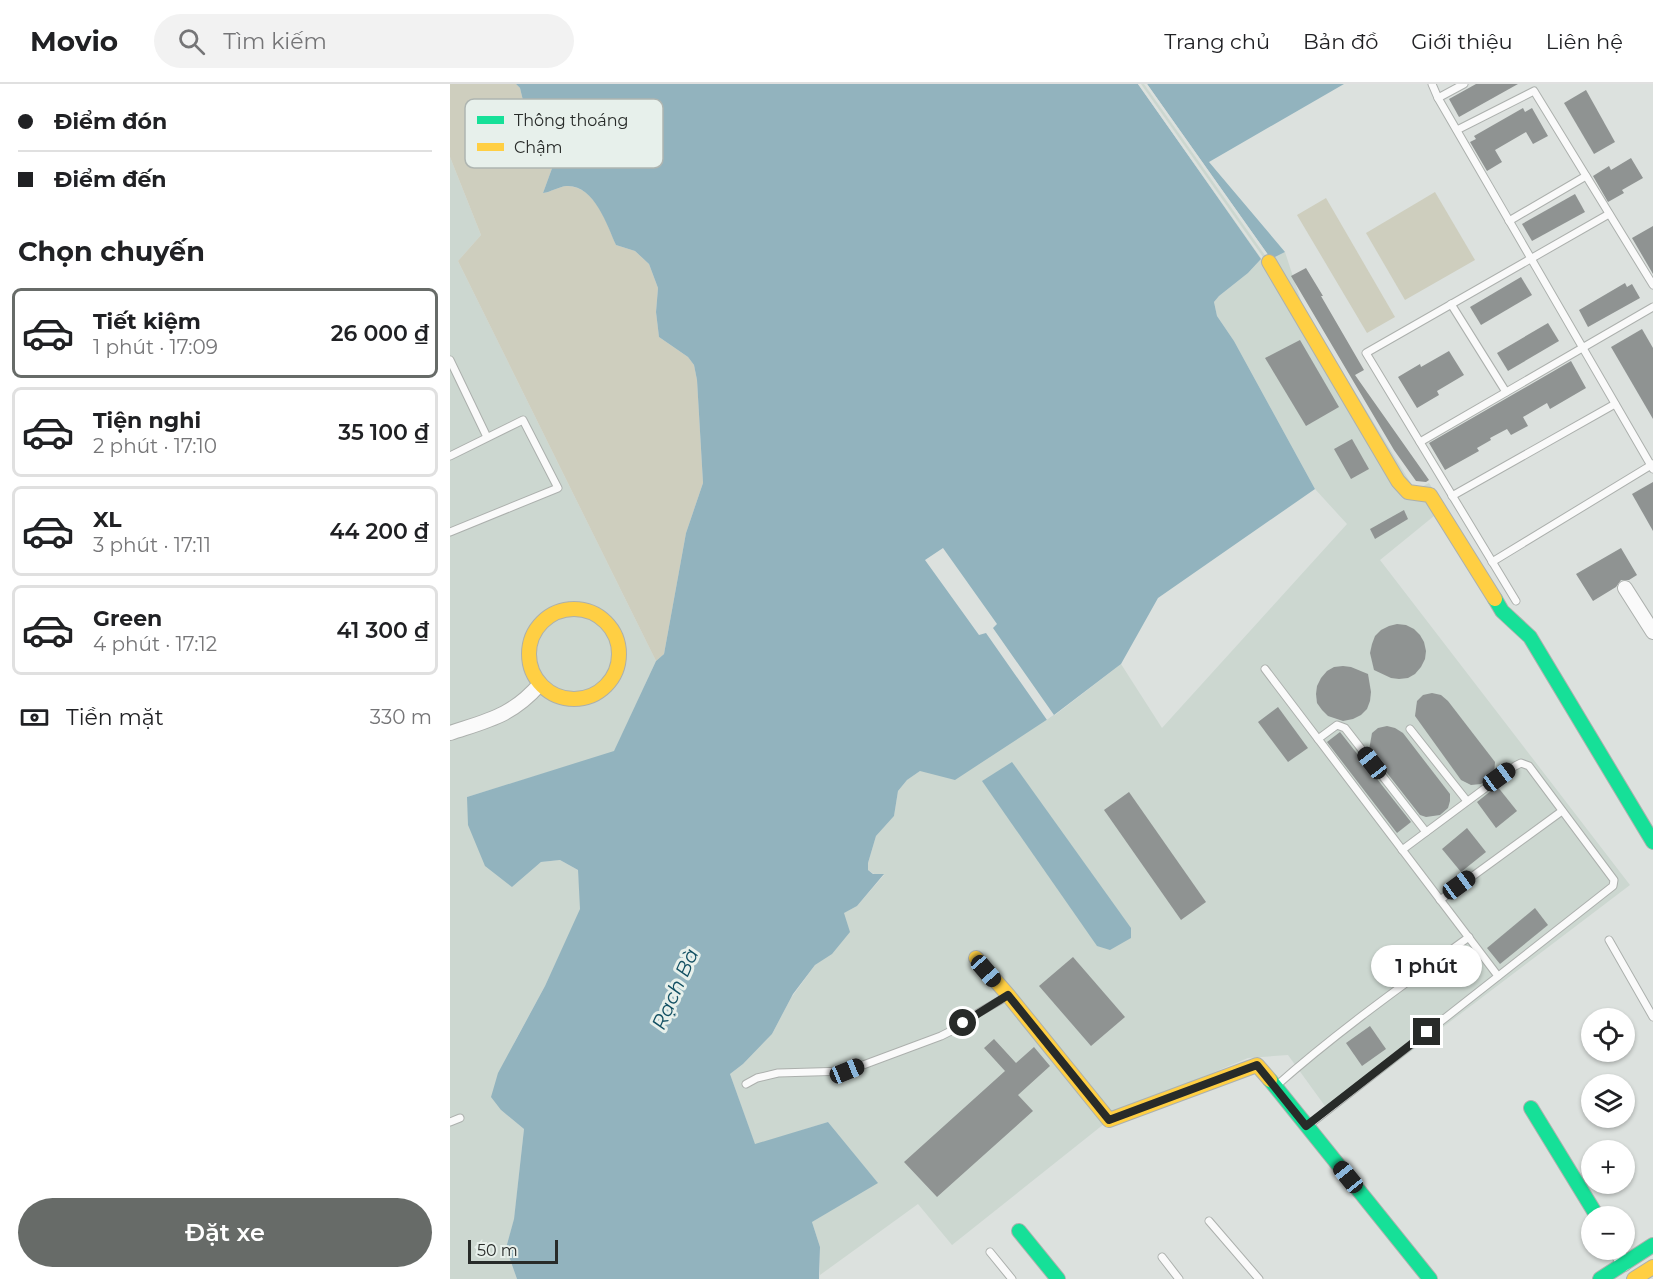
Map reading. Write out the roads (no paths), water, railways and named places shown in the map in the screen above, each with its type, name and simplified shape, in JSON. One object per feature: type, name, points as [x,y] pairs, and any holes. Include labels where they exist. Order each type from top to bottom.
[{"type":"street","points":[[1269,262],[1398,481],[1408,492],[1430,495],[1502,611],[1530,637],[1653,842]]},
{"type":"street","points":[[1625,588],[1653,632]]},
{"type":"street","points":[[565,610],[584,610],[601,617],[614,632],[620,650],[618,668],[608,685],[593,696],[574,700],[556,696],[540,684],[531,668],[529,649],[535,631],[547,617],[565,610]]},
{"type":"street","points":[[450,733],[512,710],[540,684]]},
{"type":"street","points":[[976,958],[1109,1120],[1257,1065],[1430,1279]]},
{"type":"street","points":[[1531,1108],[1591,1206]]},
{"type":"street","points":[[1019,1231],[1058,1279]]},
{"type":"street","points":[[1600,1279],[1653,1245]]},
{"type":"street","points":[[1634,1279],[1653,1267]]},
{"type":"lane","points":[[1432,84],[1652,466],[1492,562]]},
{"type":"lane","points":[[1438,98],[1464,84]]},
{"type":"lane","points":[[1530,84],[1653,285]]},
{"type":"lane","points":[[1457,130],[1534,91]]},
{"type":"lane","points":[[1509,221],[1586,176]]},
{"type":"lane","points":[[1516,601],[1366,353],[1609,214]]},
{"type":"lane","points":[[1451,304],[1506,392]]},
{"type":"lane","points":[[1420,442],[1653,307]]},
{"type":"lane","points":[[450,360],[488,438]]},
{"type":"lane","points":[[1452,496],[1615,404]]},
{"type":"lane","points":[[450,456],[523,420],[558,488],[450,532]]},
{"type":"lane","points":[[1265,669],[1498,976]]},
{"type":"lane","points":[[1318,739],[1337,725],[1345,728],[1426,832]]},
{"type":"lane","points":[[1410,729],[1467,801]]},
{"type":"lane","points":[[1306,1126],[1613,886],[1614,880],[1528,766],[1521,763],[1402,850]]},
{"type":"lane","points":[[1440,900],[1562,811]]},
{"type":"lane","points":[[1275,1087],[1358,1018],[1469,937]]},
{"type":"lane","points":[[1609,940],[1653,1017]]},
{"type":"lane","points":[[746,1084],[756,1078],[778,1073],[847,1071],[947,1033],[1008,995]]},
{"type":"lane","points":[[450,1122],[460,1118]]},
{"type":"lane","points":[[1209,1221],[1259,1279]]},
{"type":"lane","points":[[990,1252],[1012,1279]]},
{"type":"lane","points":[[1162,1257],[1179,1279]]},
{"type":"water","name":"Rạch Bà","points":[[516,84],[1138,84],[1261,259],[1214,302],[1217,316],[1234,341],[1315,489],[1158,598],[1121,664],[1054,715],[955,780],[920,771],[907,780],[898,791],[894,816],[876,836],[868,863],[868,870],[873,874],[884,874],[857,906],[844,913],[850,932],[832,954],[815,965],[793,994],[772,1034],[730,1074],[755,1144],[828,1122],[878,1183],[812,1222],[820,1247],[819,1279],[517,1279],[506,1248],[514,1219],[524,1129],[501,1110],[491,1097],[498,1073],[545,986],[580,909],[578,870],[560,860],[541,862],[512,887],[485,866],[468,825],[467,797],[614,751],[656,661],[664,654],[686,533],[703,483],[697,380],[694,365],[688,357],[659,337],[656,312],[658,288],[649,264],[635,251],[616,245],[598,207],[584,192],[576,187],[566,186],[543,193],[552,168],[663,168],[663,99],[523,99],[520,88]]},
{"type":"water","points":[[1147,84],[1344,84],[1209,162],[1285,252],[1271,259]]},
{"type":"water","points":[[1012,762],[1131,928],[1131,938],[1110,950],[1097,946],[982,781]]}]
